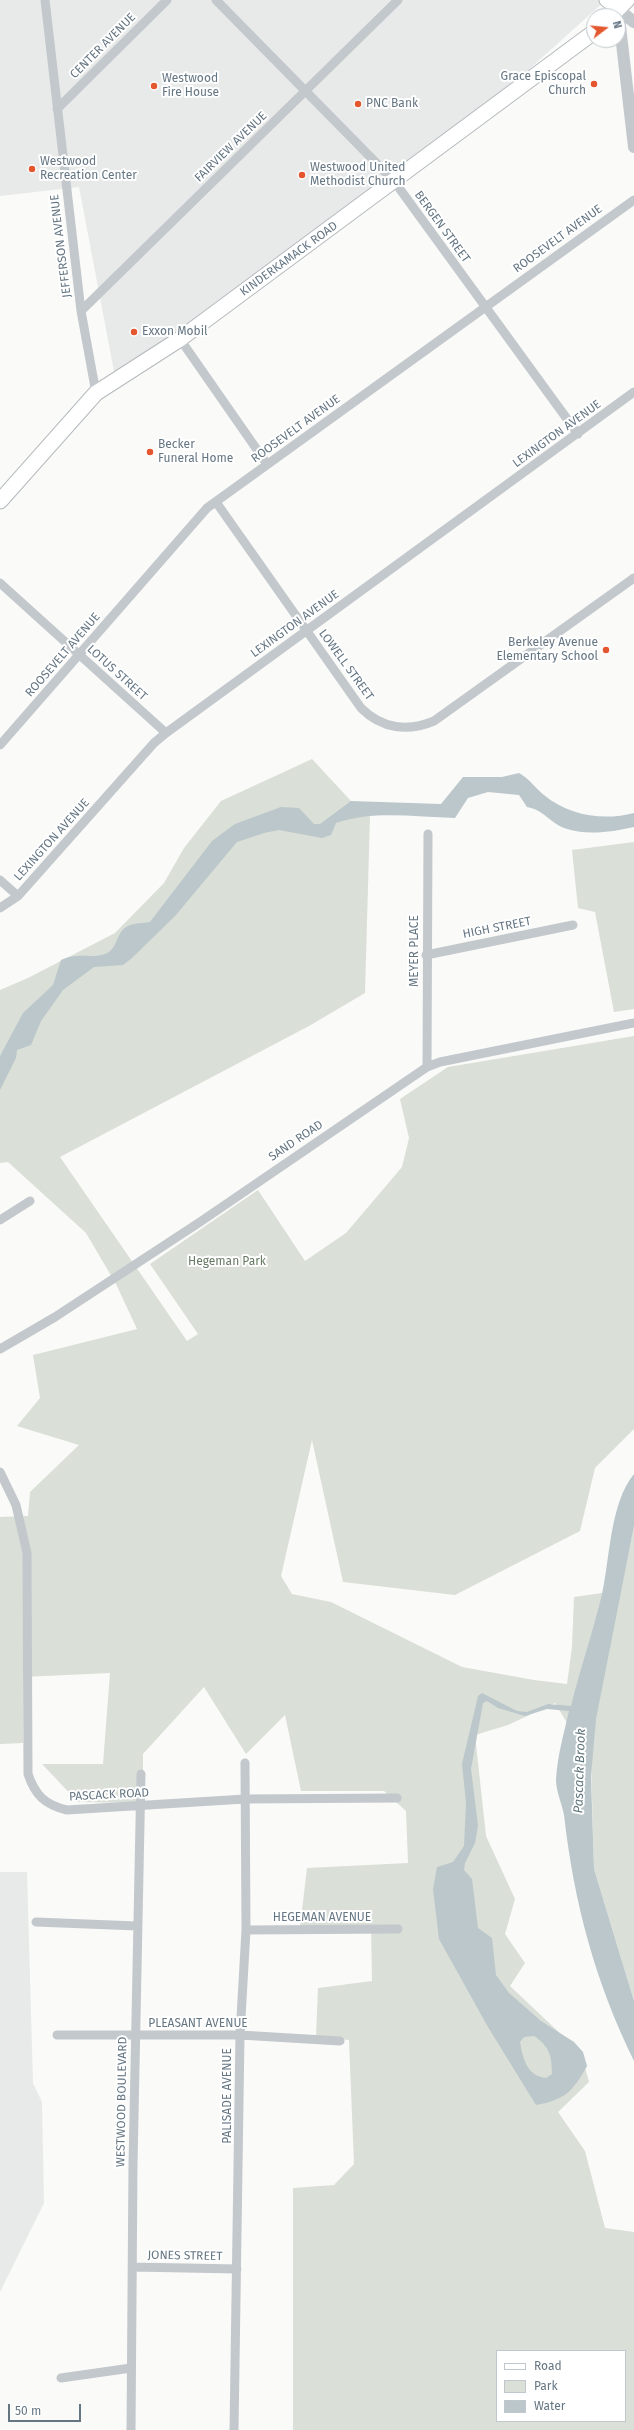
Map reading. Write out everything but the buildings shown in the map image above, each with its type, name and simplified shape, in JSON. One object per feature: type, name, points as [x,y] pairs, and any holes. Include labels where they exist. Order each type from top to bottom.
[{"type":"main road","name":"KINDERKAMACK ROAD","points":[[1,499],[96,393],[180,339],[586,38]]},
{"type":"street","name":"JEFFERSON AVENUE","points":[[45,0],[82,311],[96,393]]},
{"type":"street","name":"CENTER AVENUE","points":[[57,109],[167,0]]},
{"type":"street","name":"BERGEN STREET","points":[[216,0],[394,181],[578,434]]},
{"type":"street","name":"FAIRVIEW AVENUE","points":[[82,311],[398,0]]},
{"type":"street","points":[[615,6],[634,22]]},
{"type":"street","points":[[615,6],[634,141]]},
{"type":"street","name":"ROOSEVELT AVENUE","points":[[0,745],[207,508],[634,200]]},
{"type":"street","points":[[180,339],[268,464]]},
{"type":"street","name":"LEXINGTON AVENUE","points":[[0,908],[18,896],[149,749],[166,733],[634,392]]},
{"type":"street","name":"LOWELL STREET","points":[[216,502],[361,708],[376,720],[387,725],[410,728],[422,726],[444,714],[634,578]]},
{"type":"street","name":"LOTUS STREET","points":[[0,583],[166,733]]},
{"type":"street","name":"MEYER PLACE","points":[[427,1067],[426,955],[428,834]]},
{"type":"street","points":[[0,880],[18,896]]},
{"type":"street","name":"HIGH STREET","points":[[426,955],[573,925]]},
{"type":"street","name":"SAND ROAD","points":[[0,1349],[55,1317],[194,1226],[427,1067],[440,1062],[634,1023]]},
{"type":"street","points":[[0,1220],[30,1201]]},
{"type":"street","name":"PASCACK ROAD","points":[[0,1472],[16,1505],[27,1553],[28,1774],[33,1788],[42,1799],[53,1807],[67,1810],[245,1799],[397,1798]]},
{"type":"street","name":"PALISADE AVENUE","points":[[234,2430],[240,2035],[246,1930],[245,1763]]},
{"type":"street","name":"WESTWOOD BOULEVARD","points":[[130,2430],[135,2036],[141,1774]]},
{"type":"street","points":[[36,1922],[137,1926]]},
{"type":"street","name":"HEGEMAN AVENUE","points":[[246,1930],[398,1929]]},
{"type":"street","name":"PLEASANT AVENUE","points":[[56,2035],[240,2035],[340,2041]]},
{"type":"street","name":"JONES STREET","points":[[133,2267],[237,2269]]},
{"type":"street","points":[[61,2378],[131,2368]]},
{"type":"shaded area","points":[[0,0],[606,0],[597,8],[586,8],[586,18],[394,191],[116,382],[79,187],[0,196]]},
{"type":"shaded area","points":[[0,1872],[27,1872],[33,2083],[42,2102],[44,2203],[0,2292]]},
{"type":"green space","name":"Hegeman Park","points":[[312,759],[351,801],[370,815],[365,993],[309,1026],[60,1157],[187,1341],[198,1334],[150,1264],[258,1190],[305,1261],[346,1233],[402,1167],[409,1138],[400,1099],[448,1067],[634,1036],[634,1429],[595,1468],[580,1531],[455,1595],[343,1582],[312,1440],[281,1576],[292,1594],[331,1602],[462,1667],[534,1680],[567,1684],[572,1647],[574,1597],[602,1593],[623,1580],[634,1526],[634,2001],[594,1869],[591,1762],[555,1703],[508,1725],[475,1735],[486,1836],[515,1899],[505,1934],[525,1963],[510,1986],[581,2053],[589,2082],[558,2112],[585,2151],[605,2228],[634,2232],[634,2430],[293,2430],[293,2188],[334,2185],[354,2164],[349,2040],[316,2037],[318,1988],[372,1981],[371,1926],[300,1927],[307,1868],[408,1863],[406,1811],[384,1791],[301,1791],[285,1715],[246,1754],[204,1687],[143,1754],[143,1803],[78,1802],[42,1764],[103,1764],[110,1673],[23,1677],[23,1743],[0,1744],[0,1517],[28,1516],[30,1492],[79,1445],[17,1426],[40,1398],[33,1355],[137,1329],[116,1284],[86,1233],[8,1162],[0,1163],[0,990],[28,978],[115,933],[164,883],[184,848],[221,801]]},
{"type":"green space","points":[[634,842],[634,1009],[614,1012],[595,912],[578,908],[572,850]]},
{"type":"water","points":[[519,773],[541,792],[564,808],[587,815],[611,817],[634,813],[634,827],[590,833],[572,830],[554,823],[542,813],[527,807],[519,795],[488,792],[468,798],[455,818],[380,815],[350,819],[336,823],[331,835],[322,838],[279,830],[264,833],[237,842],[175,916],[132,958],[123,965],[94,967],[63,990],[41,1021],[31,1045],[17,1050],[16,1058],[0,1090],[0,1056],[23,1013],[53,985],[61,960],[74,956],[95,956],[105,954],[113,948],[121,932],[128,926],[150,922],[212,841],[235,824],[281,807],[299,808],[314,824],[320,824],[351,801],[441,804],[463,777],[502,777]]},
{"type":"water","name":"Pascack Brook","points":[[634,1474],[634,1526],[596,1719],[591,1776],[594,1869],[634,2001],[634,2061],[608,2001],[588,1941],[580,1910],[568,1848],[564,1815],[557,1789],[556,1780],[559,1754],[569,1711],[547,1709],[525,1716],[498,1708],[487,1701],[483,1703],[471,1769],[478,1826],[475,1843],[465,1863],[464,1870],[472,1879],[478,1928],[492,1938],[496,1975],[509,1993],[541,2021],[574,2042],[583,2052],[587,2066],[577,2082],[567,2093],[554,2100],[536,2105],[488,2027],[439,1939],[433,1889],[437,1867],[453,1862],[464,1846],[466,1802],[462,1764],[478,1696],[482,1693],[517,1711],[527,1712],[548,1704],[571,1706],[602,1594],[615,1515],[626,1486]],"holes":[[[534,2036],[549,2052],[551,2061],[552,2074],[546,2078],[534,2074],[527,2066],[520,2042],[524,2037]]]},
{"type":"place","name":"Grace Episcopal Church","points":[[594,84]]},
{"type":"place","name":"Westwood Fire House","points":[[154,86]]},
{"type":"place","name":"PNC Bank","points":[[358,104]]},
{"type":"place","name":"Westwood Recreation Center","points":[[32,169]]},
{"type":"place","name":"Westwood United Methodist Church","points":[[302,175]]},
{"type":"place","name":"Exxon Mobil","points":[[134,332]]},
{"type":"place","name":"Becker Funeral Home","points":[[150,452]]},
{"type":"place","name":"Berkeley Avenue Elementary School","points":[[606,650]]}]
